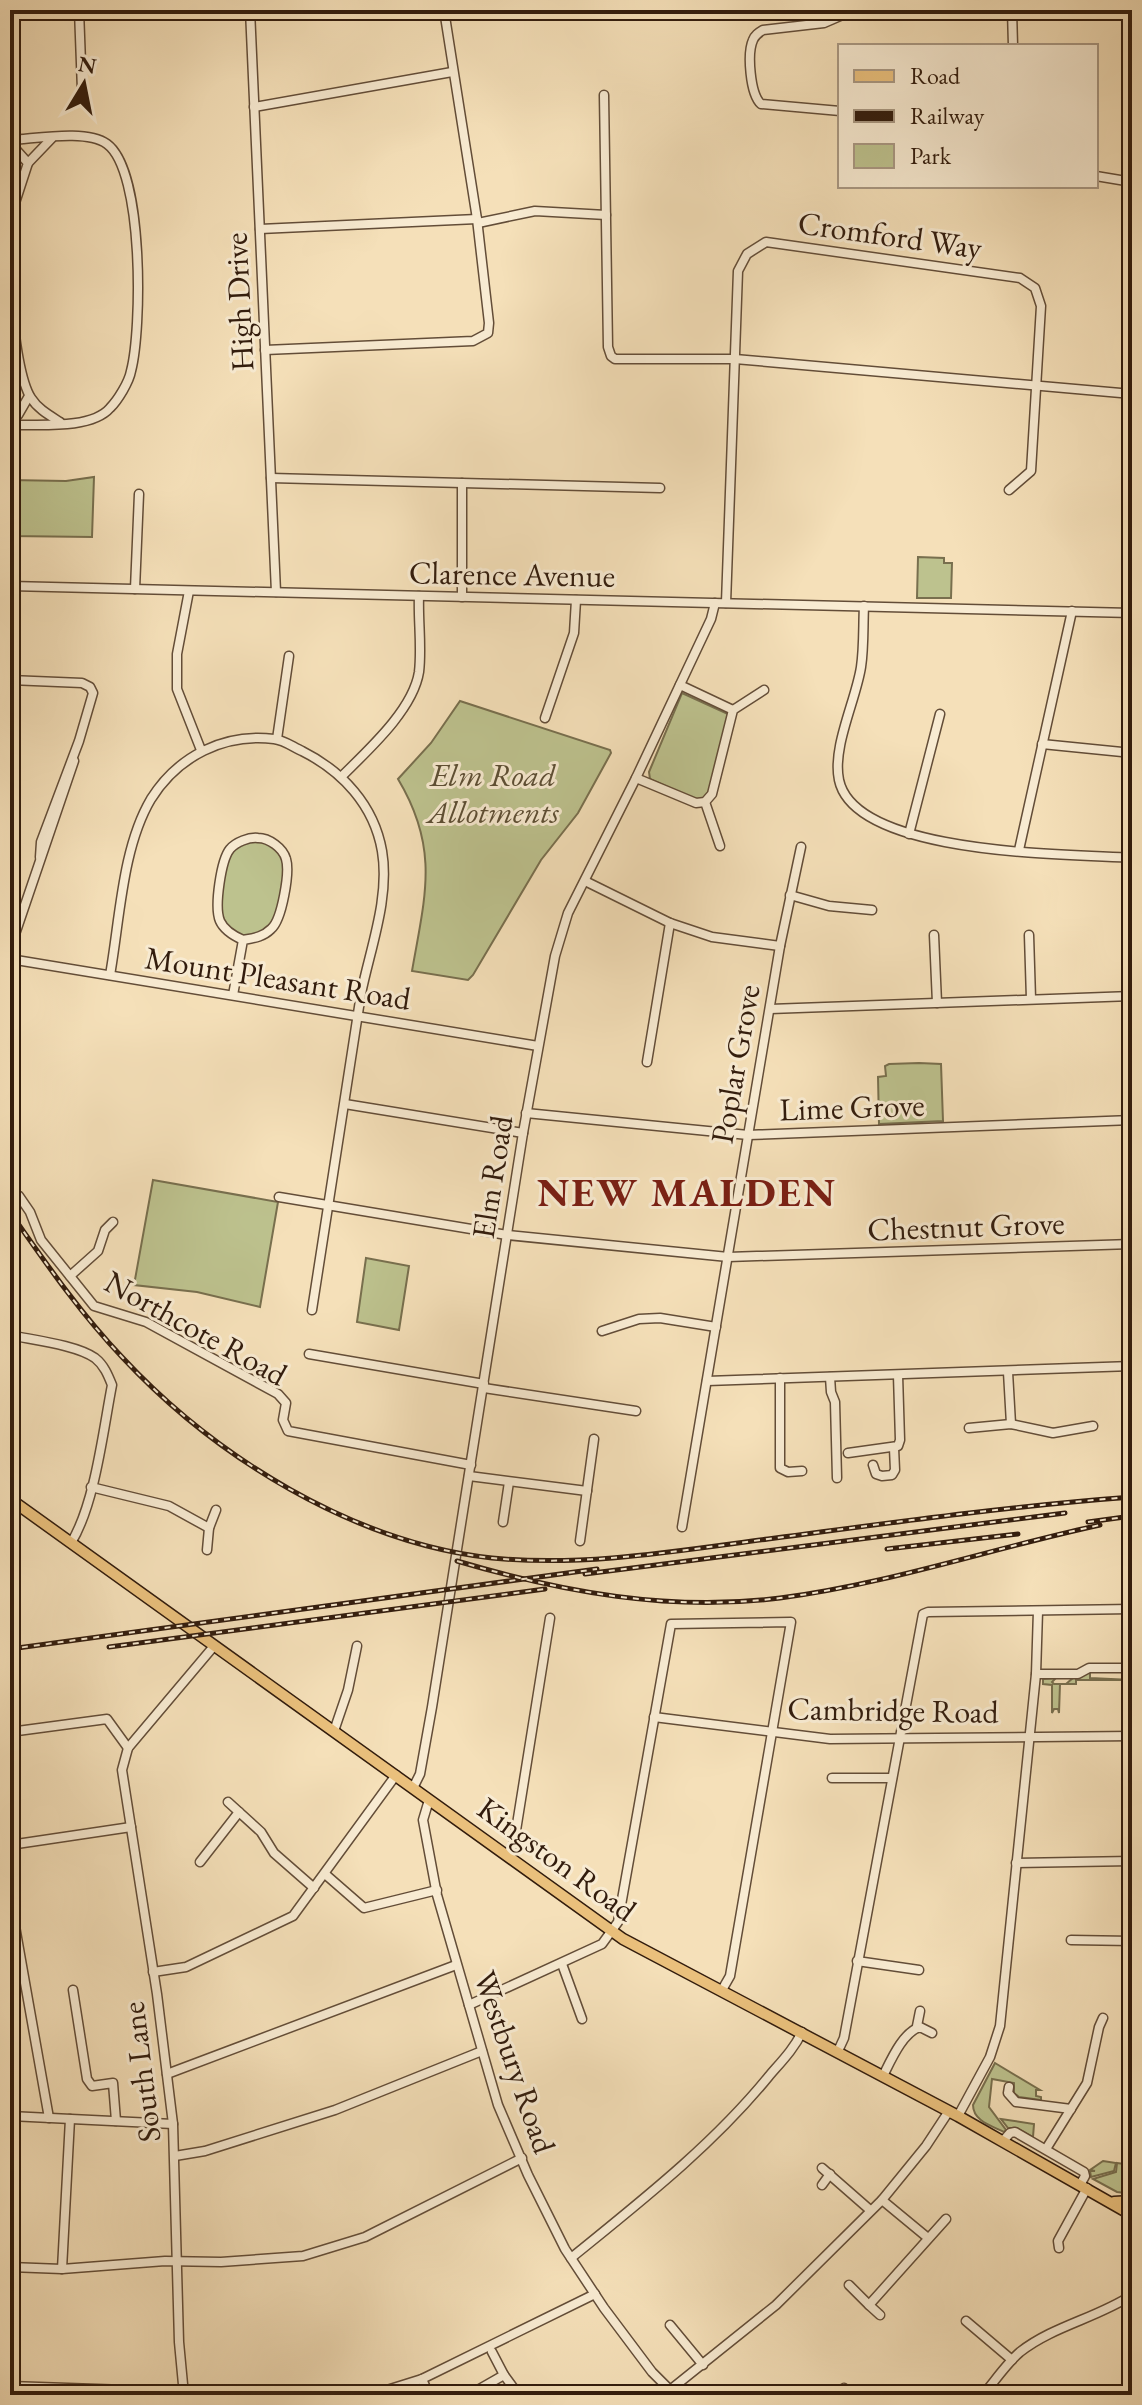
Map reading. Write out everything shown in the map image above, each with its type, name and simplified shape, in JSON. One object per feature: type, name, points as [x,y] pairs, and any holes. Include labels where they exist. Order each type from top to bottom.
[{"type":"main road","name":"Kingston Road","points":[[10,1499],[612,1932],[954,2114],[1132,2215]]},
{"type":"main road","points":[[1112,2202],[1132,2201]]},
{"type":"street","points":[[79,10],[82,90]]},
{"type":"street","name":"High Drive","points":[[250,10],[276,592]]},
{"type":"street","points":[[265,350],[480,339],[488,333],[478,221],[444,10]]},
{"type":"street","points":[[838,111],[761,104],[752,92],[753,40],[763,30],[824,23],[853,10]]},
{"type":"street","points":[[1012,10],[1013,44]]},
{"type":"street","points":[[254,107],[452,72]]},
{"type":"street","points":[[604,95],[608,347],[611,356],[622,360],[735,359],[1132,394]]},
{"type":"street","points":[[10,142],[83,136],[107,145],[120,165],[131,202],[138,250],[137,316],[131,373],[110,409],[90,421],[10,423]]},
{"type":"street","points":[[10,247],[13,209],[28,163],[52,138]]},
{"type":"street","points":[[10,142],[28,163]]},
{"type":"street","points":[[1098,176],[1132,182]]},
{"type":"street","points":[[260,229],[478,221],[535,211],[606,215]]},
{"type":"street","name":"Cromford Way","points":[[726,603],[738,271],[747,254],[766,242],[1020,278],[1035,288],[1041,306],[1031,471],[1009,490]]},
{"type":"street","points":[[10,287],[14,333],[29,396],[43,411],[61,423]]},
{"type":"street","points":[[10,423],[29,396]]},
{"type":"street","points":[[271,478],[660,488]]},
{"type":"street","points":[[462,483],[462,597]]},
{"type":"street","points":[[135,589],[139,494]]},
{"type":"street","name":"Clarence Avenue","points":[[10,586],[1132,613]]},
{"type":"street","points":[[189,591],[177,654],[177,689],[201,750]]},
{"type":"street","points":[[341,777],[404,709],[414,690],[419,665],[419,596]]},
{"type":"street","points":[[545,718],[574,633],[576,600]]},
{"type":"street","name":"Elm Road","points":[[413,1788],[420,1774],[526,1113],[547,992],[561,935],[568,913],[636,778],[714,612],[715,603]]},
{"type":"street","points":[[864,606],[861,666],[838,759],[839,781],[847,799],[866,815],[909,834],[987,849],[1132,858]]},
{"type":"street","points":[[1019,850],[1072,611]]},
{"type":"street","points":[[277,739],[289,656]]},
{"type":"street","points":[[10,680],[82,683],[90,687],[92,700],[73,769],[10,949]]},
{"type":"street","points":[[680,685],[733,710]]},
{"type":"street","points":[[636,778],[696,803],[705,802],[712,794],[733,710],[764,690]]},
{"type":"street","points":[[909,834],[940,714]]},
{"type":"street","points":[[110,975],[133,837],[152,798],[180,765],[201,750],[234,740],[277,739],[326,764],[354,790],[369,814],[383,853],[383,882],[371,961],[364,978],[312,1310]]},
{"type":"street","points":[[1042,744],[1132,753]]},
{"type":"street","points":[[705,802],[720,846]]},
{"type":"street","points":[[261,837],[276,845],[286,856],[288,869],[281,913],[274,927],[262,936],[243,940],[220,922],[217,904],[225,858],[232,846],[261,837]]},
{"type":"street","name":"Poplar Grove","points":[[682,1527],[780,946],[801,847]]},
{"type":"street","points":[[585,881],[670,923],[712,937],[780,946]]},
{"type":"street","points":[[790,895],[829,906],[872,910]]},
{"type":"street","points":[[647,1062],[670,923]]},
{"type":"street","points":[[934,935],[937,1003]]},
{"type":"street","points":[[1029,935],[1031,999]]},
{"type":"street","points":[[233,995],[243,940]]},
{"type":"street","name":"Mount Pleasant Road","points":[[10,959],[538,1046]]},
{"type":"street","points":[[770,1009],[1132,996]]},
{"type":"street","points":[[345,1104],[523,1133]]},
{"type":"street","name":"Lime Grove","points":[[526,1113],[748,1135],[1132,1120]]},
{"type":"street","name":"Northcote Road","points":[[19,1196],[30,1212],[41,1240],[99,1309],[146,1322],[278,1394],[286,1403],[285,1426],[294,1434],[471,1465]]},
{"type":"street","name":"Chestnut Grove","points":[[279,1197],[507,1235],[728,1257],[1132,1244]]},
{"type":"street","points":[[70,1276],[98,1251],[105,1230],[113,1222]]},
{"type":"street","points":[[602,1331],[639,1319],[660,1318],[716,1327]]},
{"type":"street","points":[[10,1335],[83,1352],[106,1369],[112,1385],[91,1487],[71,1543]]},
{"type":"street","points":[[309,1354],[636,1411]]},
{"type":"street","points":[[707,1381],[1132,1366]]},
{"type":"street","points":[[1008,1372],[1011,1424]]},
{"type":"street","points":[[848,1453],[898,1446],[898,1375]]},
{"type":"street","points":[[830,1377],[835,1402],[837,1478]]},
{"type":"street","points":[[780,1378],[780,1468],[788,1472],[802,1471]]},
{"type":"street","points":[[969,1428],[1011,1424],[1053,1433],[1093,1426]]},
{"type":"street","points":[[580,1541],[594,1439]]},
{"type":"street","points":[[873,1465],[876,1474],[894,1473],[894,1448]]},
{"type":"street","points":[[469,1476],[587,1491]]},
{"type":"street","points":[[503,1522],[509,1482]]},
{"type":"street","points":[[91,1487],[169,1506],[209,1528]]},
{"type":"street","points":[[207,1550],[209,1528],[216,1510]]},
{"type":"street","points":[[838,2051],[844,2038],[923,1614],[1132,1609]]},
{"type":"street","points":[[673,2393],[776,2305],[882,2200],[954,2114],[997,2038],[1036,1674],[1038,1611]]},
{"type":"street","points":[[507,1856],[514,1843],[550,1618]]},
{"type":"street","points":[[469,2005],[602,1944],[612,1932],[621,1913],[671,1624],[791,1622],[730,1976],[722,1990]]},
{"type":"street","points":[[10,1732],[107,1719],[128,1748],[214,1646]]},
{"type":"street","points":[[334,1731],[348,1690],[357,1646]]},
{"type":"street","points":[[1036,1674],[1078,1674],[1089,1668],[1132,1668]]},
{"type":"street","name":"Cambridge Road","points":[[654,1717],[830,1739],[1132,1736]]},
{"type":"street","name":"South Lane","points":[[128,1748],[122,1770],[173,2124],[184,2394]]},
{"type":"street","points":[[153,1972],[186,1967],[293,1916],[396,1775]]},
{"type":"street","points":[[832,1778],[892,1778]]},
{"type":"street","name":"Westbury Road","points":[[429,1800],[423,1820],[437,1890],[498,2105],[571,2258],[652,2372],[673,2393]]},
{"type":"street","points":[[228,1802],[261,1832],[274,1853],[314,1888]]},
{"type":"street","points":[[200,1862],[239,1812]]},
{"type":"street","points":[[10,1845],[131,1827]]},
{"type":"street","points":[[1016,1863],[1132,1861]]},
{"type":"street","points":[[325,1874],[364,1908],[437,1890]]},
{"type":"street","points":[[13,1915],[49,2118]]},
{"type":"street","points":[[1071,1940],[1132,1941]]},
{"type":"street","points":[[857,1961],[919,1970]]},
{"type":"street","points":[[562,1964],[582,2019]]},
{"type":"street","points":[[167,2074],[456,1965]]},
{"type":"street","points":[[73,1990],[87,2079],[92,2086],[113,2083],[116,2121]]},
{"type":"street","points":[[883,2076],[903,2041],[917,2026],[920,2011]]},
{"type":"street","points":[[1046,2149],[1090,2074],[1103,2018]]},
{"type":"street","points":[[917,2026],[932,2033]]},
{"type":"street","points":[[571,2258],[654,2190],[721,2128],[755,2094],[802,2032]]},
{"type":"street","points":[[175,2156],[205,2151],[335,2110],[482,2051]]},
{"type":"street","points":[[1009,2087],[1008,2093],[1016,2102],[1071,2109]]},
{"type":"street","points":[[10,2116],[173,2124]]},
{"type":"street","points":[[62,2269],[70,2119]]},
{"type":"street","points":[[1003,2141],[1015,2132],[1084,2172],[1084,2186],[1058,2241],[1059,2248]]},
{"type":"street","points":[[10,2267],[62,2269],[303,2256],[365,2237],[522,2158]]},
{"type":"street","points":[[822,2168],[870,2210]]},
{"type":"street","points":[[822,2185],[830,2174]]},
{"type":"street","points":[[882,2200],[928,2238]]},
{"type":"street","points":[[869,2305],[946,2219]]},
{"type":"street","points":[[849,2285],[880,2315]]},
{"type":"street","points":[[371,2395],[422,2379],[595,2294]]},
{"type":"street","points":[[983,2395],[1012,2360],[1041,2339],[1116,2306],[1132,2295]]},
{"type":"street","points":[[966,2321],[1012,2360]]},
{"type":"street","points":[[670,2325],[703,2365]]},
{"type":"street","points":[[492,2352],[515,2390]]},
{"type":"street","points":[[469,2395],[504,2375]]},
{"type":"street","points":[[422,2379],[429,2395]]},
{"type":"street","points":[[10,2386],[184,2394]]},
{"type":"green space","points":[[94,477],[92,537],[10,536],[10,480],[66,481]]},
{"type":"green space","points":[[918,557],[944,558],[944,563],[952,563],[951,598],[917,598]]},
{"type":"green space","points":[[682,693],[728,714],[709,791],[704,799],[696,800],[650,779],[649,772]]},
{"type":"green space","name":"Elm Road Allotments","points":[[460,701],[610,750],[611,753],[578,813],[541,860],[468,980],[412,971],[426,873],[420,828],[398,779],[431,743]]},
{"type":"green space","points":[[247,839],[276,845],[288,869],[274,927],[243,940],[220,922],[217,904],[225,858]]},
{"type":"green space","points":[[941,1064],[943,1121],[879,1124],[878,1077],[886,1076],[885,1066]]},
{"type":"green space","points":[[153,1180],[278,1202],[260,1307],[197,1292],[134,1285]]},
{"type":"green space","points":[[366,1258],[409,1266],[399,1330],[357,1322]]},
{"type":"green space","points":[[1090,1672],[1090,1678],[1132,1680],[1076,1680],[1076,1684],[1066,1684]]},
{"type":"green space","points":[[1056,1678],[1052,1682],[1060,1684],[1059,1713],[1058,1709],[1054,1709],[1052,1713],[1052,1685],[1043,1684],[1043,1679]]},
{"type":"green space","points":[[995,2063],[1040,2090],[1036,2090],[1036,2096],[1041,2097],[1041,2100],[1019,2097],[1014,2093],[1014,2083],[992,2079],[989,2107],[1006,2130],[1004,2132],[980,2119],[973,2105]]},
{"type":"green space","points":[[1001,2119],[1034,2124],[1033,2137],[1017,2128],[1008,2128]]},
{"type":"green space","points":[[1103,2161],[1116,2163],[1114,2171],[1091,2177],[1090,2171],[1095,2171],[1090,2170]]},
{"type":"green space","points":[[1117,2163],[1132,2165],[1122,2169],[1132,2168],[1132,2187],[1125,2193],[1093,2179],[1116,2172]]},
{"type":"railway","points":[[10,1212],[92,1323],[159,1394],[200,1428],[244,1461],[339,1514],[389,1534],[440,1549],[492,1558],[596,1559],[665,1553],[995,1510],[1132,1497]]},
{"type":"railway","points":[[585,1574],[1065,1513]]},
{"type":"railway","points":[[1088,1522],[1132,1516]]},
{"type":"railway","points":[[457,1561],[536,1582],[617,1596],[657,1601],[739,1602],[861,1584],[1100,1525]]},
{"type":"railway","points":[[887,1549],[1018,1534]]},
{"type":"railway","points":[[10,1649],[597,1569]]},
{"type":"railway","points":[[109,1647],[545,1589]]},
{"type":"district","name":"NEW MALDEN","points":[[687,1192]]}]
